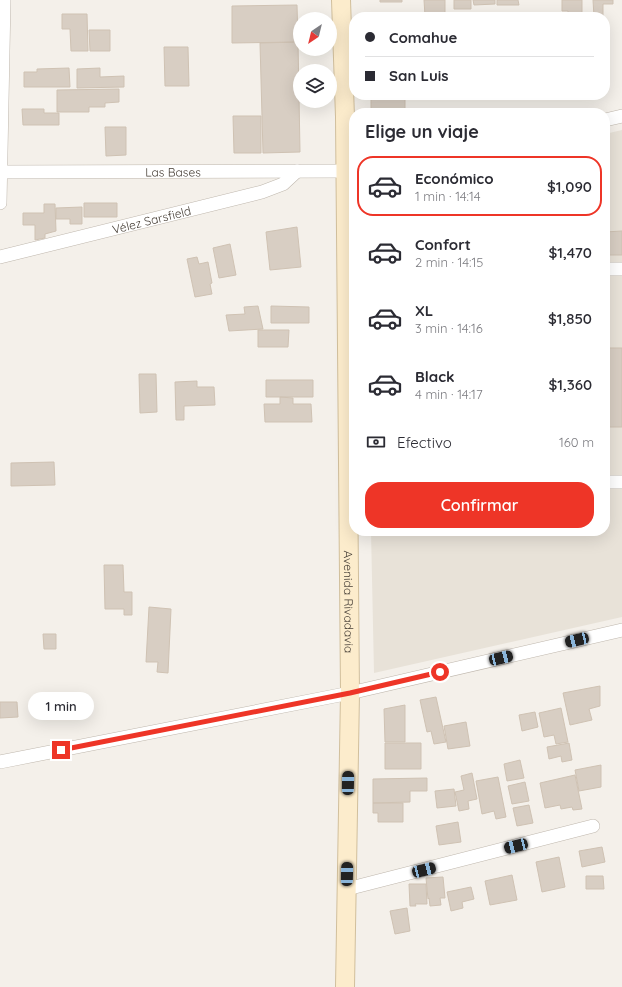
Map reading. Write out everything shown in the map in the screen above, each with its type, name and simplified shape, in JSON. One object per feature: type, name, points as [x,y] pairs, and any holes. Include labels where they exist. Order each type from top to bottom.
[{"type":"main road","name":"Avenida Rivadavia","points":[[341,0],[349,151]]},
{"type":"main road","name":"Avenida Rivadavia","points":[[345,987],[350,693],[350,536]]},
{"type":"street","points":[[0,202],[4,0]]},
{"type":"street","points":[[610,119],[622,116]]},
{"type":"street","name":"Las Bases","points":[[1,172],[349,170]]},
{"type":"street","name":"Vélez Sarsfield","points":[[0,257],[262,192],[283,184],[298,171]]},
{"type":"street","points":[[610,269],[622,269]]},
{"type":"street","points":[[610,482],[622,482]]},
{"type":"street","points":[[0,762],[350,693],[622,630]]},
{"type":"street","points":[[347,889],[593,826]]},
{"type":"shaded area","points":[[622,130],[622,617],[374,673],[371,536],[610,536],[610,133]]},
{"type":"building","points":[[380,0],[402,0],[402,2],[380,2]]},
{"type":"building","points":[[424,0],[445,0],[445,12],[425,12]]},
{"type":"building","points":[[454,0],[471,0],[471,9],[454,9]]},
{"type":"building","points":[[473,0],[495,0],[495,4],[474,5]]},
{"type":"building","points":[[497,0],[518,0],[519,5],[497,5]]},
{"type":"building","points":[[562,0],[582,0],[582,12],[562,11]]},
{"type":"building","points":[[593,0],[613,0],[613,4],[603,4],[603,12],[594,12]]},
{"type":"building","points":[[297,5],[297,12],[293,12],[293,42],[232,43],[232,6]]},
{"type":"building","points":[[62,14],[87,14],[88,51],[71,51],[70,29],[62,29]]},
{"type":"building","points":[[89,30],[110,30],[110,51],[90,51]]},
{"type":"building","points":[[293,42],[293,56],[298,56],[298,64],[293,64],[293,108],[299,108],[300,152],[263,153],[260,43]]},
{"type":"building","points":[[164,47],[188,47],[189,86],[165,86]]},
{"type":"building","points":[[69,68],[70,87],[24,87],[24,72],[37,72],[37,69]]},
{"type":"building","points":[[100,68],[100,77],[124,76],[124,87],[77,88],[77,69]]},
{"type":"building","points":[[119,89],[119,102],[105,103],[105,107],[89,107],[89,112],[57,112],[57,90]]},
{"type":"building","points":[[371,100],[405,100],[405,108],[371,108]]},
{"type":"building","points":[[22,109],[44,109],[44,113],[59,113],[59,125],[23,125]]},
{"type":"building","points":[[233,116],[261,116],[261,153],[234,153]]},
{"type":"building","points":[[105,127],[126,127],[126,155],[106,156]]},
{"type":"building","points":[[84,203],[117,203],[117,217],[84,217]]},
{"type":"building","points":[[44,204],[55,204],[56,231],[45,234],[45,238],[35,240],[35,225],[23,225],[23,213],[44,213]]},
{"type":"building","points":[[82,207],[82,224],[70,224],[70,219],[56,219],[56,208]]},
{"type":"building","points":[[297,227],[301,267],[270,270],[266,232]]},
{"type":"building","points":[[622,231],[622,255],[610,255],[610,232]]},
{"type":"building","points":[[230,244],[236,275],[219,278],[213,248]]},
{"type":"building","points":[[197,257],[199,264],[208,262],[212,283],[210,284],[212,294],[195,297],[187,259]]},
{"type":"building","points":[[258,306],[263,329],[229,331],[226,315],[245,314],[244,307]]},
{"type":"building","points":[[271,306],[309,307],[309,323],[271,323]]},
{"type":"building","points":[[258,330],[289,330],[288,347],[258,347]]},
{"type":"building","points":[[610,348],[622,348],[622,427],[610,427]]},
{"type":"building","points":[[139,374],[156,374],[157,412],[140,413]]},
{"type":"building","points":[[266,380],[313,380],[313,397],[266,397]]},
{"type":"building","points":[[197,381],[197,387],[214,387],[215,405],[184,406],[184,420],[176,420],[175,382]]},
{"type":"building","points":[[280,397],[293,398],[293,404],[311,404],[312,422],[265,422],[264,404],[280,404]]},
{"type":"building","points":[[54,462],[55,485],[11,486],[11,463]]},
{"type":"building","points":[[104,565],[123,565],[124,592],[132,592],[132,615],[124,615],[124,609],[105,609]]},
{"type":"building","points":[[149,607],[171,609],[168,673],[157,672],[158,662],[146,662]]},
{"type":"building","points":[[43,634],[56,634],[56,649],[44,649]]},
{"type":"building","points":[[600,686],[600,706],[589,709],[592,720],[570,725],[563,693]]},
{"type":"building","points":[[436,697],[446,742],[434,744],[431,731],[427,732],[420,700]]},
{"type":"building","points":[[0,702],[17,702],[18,717],[0,718]]},
{"type":"building","points":[[405,705],[405,742],[385,742],[384,709]]},
{"type":"building","points":[[561,708],[568,742],[556,744],[554,735],[544,737],[539,713]]},
{"type":"building","points":[[535,712],[538,727],[522,731],[519,715]]},
{"type":"building","points":[[466,722],[470,746],[448,749],[444,726]]},
{"type":"building","points":[[385,743],[421,743],[421,769],[385,769]]},
{"type":"building","points":[[569,743],[572,760],[562,762],[561,756],[549,759],[547,747]]},
{"type":"building","points":[[520,760],[524,778],[507,781],[504,764]]},
{"type":"building","points":[[601,765],[601,787],[579,791],[575,770]]},
{"type":"building","points":[[472,773],[477,799],[468,801],[469,809],[459,811],[455,792],[464,790],[461,776]]},
{"type":"building","points":[[575,775],[582,809],[573,810],[572,807],[561,809],[560,805],[545,808],[540,783]]},
{"type":"building","points":[[498,777],[506,817],[496,819],[494,811],[482,814],[476,781]]},
{"type":"building","points":[[427,778],[427,791],[410,791],[410,802],[373,803],[373,779]]},
{"type":"building","points":[[525,782],[529,801],[512,804],[508,786]]},
{"type":"building","points":[[454,789],[456,806],[437,808],[435,791]]},
{"type":"building","points":[[373,803],[403,803],[403,822],[378,822],[378,813],[373,813]]},
{"type":"building","points":[[529,805],[533,823],[517,826],[513,808]]},
{"type":"building","points":[[458,822],[461,842],[439,845],[436,826]]},
{"type":"building","points":[[602,847],[605,862],[582,867],[579,851]]},
{"type":"building","points":[[559,857],[565,887],[542,892],[536,862]]},
{"type":"building","points":[[512,875],[517,900],[490,905],[485,881]]},
{"type":"building","points":[[586,876],[603,876],[604,889],[586,889]]},
{"type":"building","points":[[443,877],[445,898],[440,898],[441,905],[430,906],[426,878]]},
{"type":"building","points":[[409,884],[426,884],[427,904],[415,904],[416,906],[410,906]]},
{"type":"building","points":[[471,887],[474,899],[462,902],[463,908],[451,911],[447,892]]},
{"type":"building","points":[[407,908],[410,931],[395,934],[390,911]]},
{"type":"route","points":[[61,750],[350,693],[440,672]]}]
